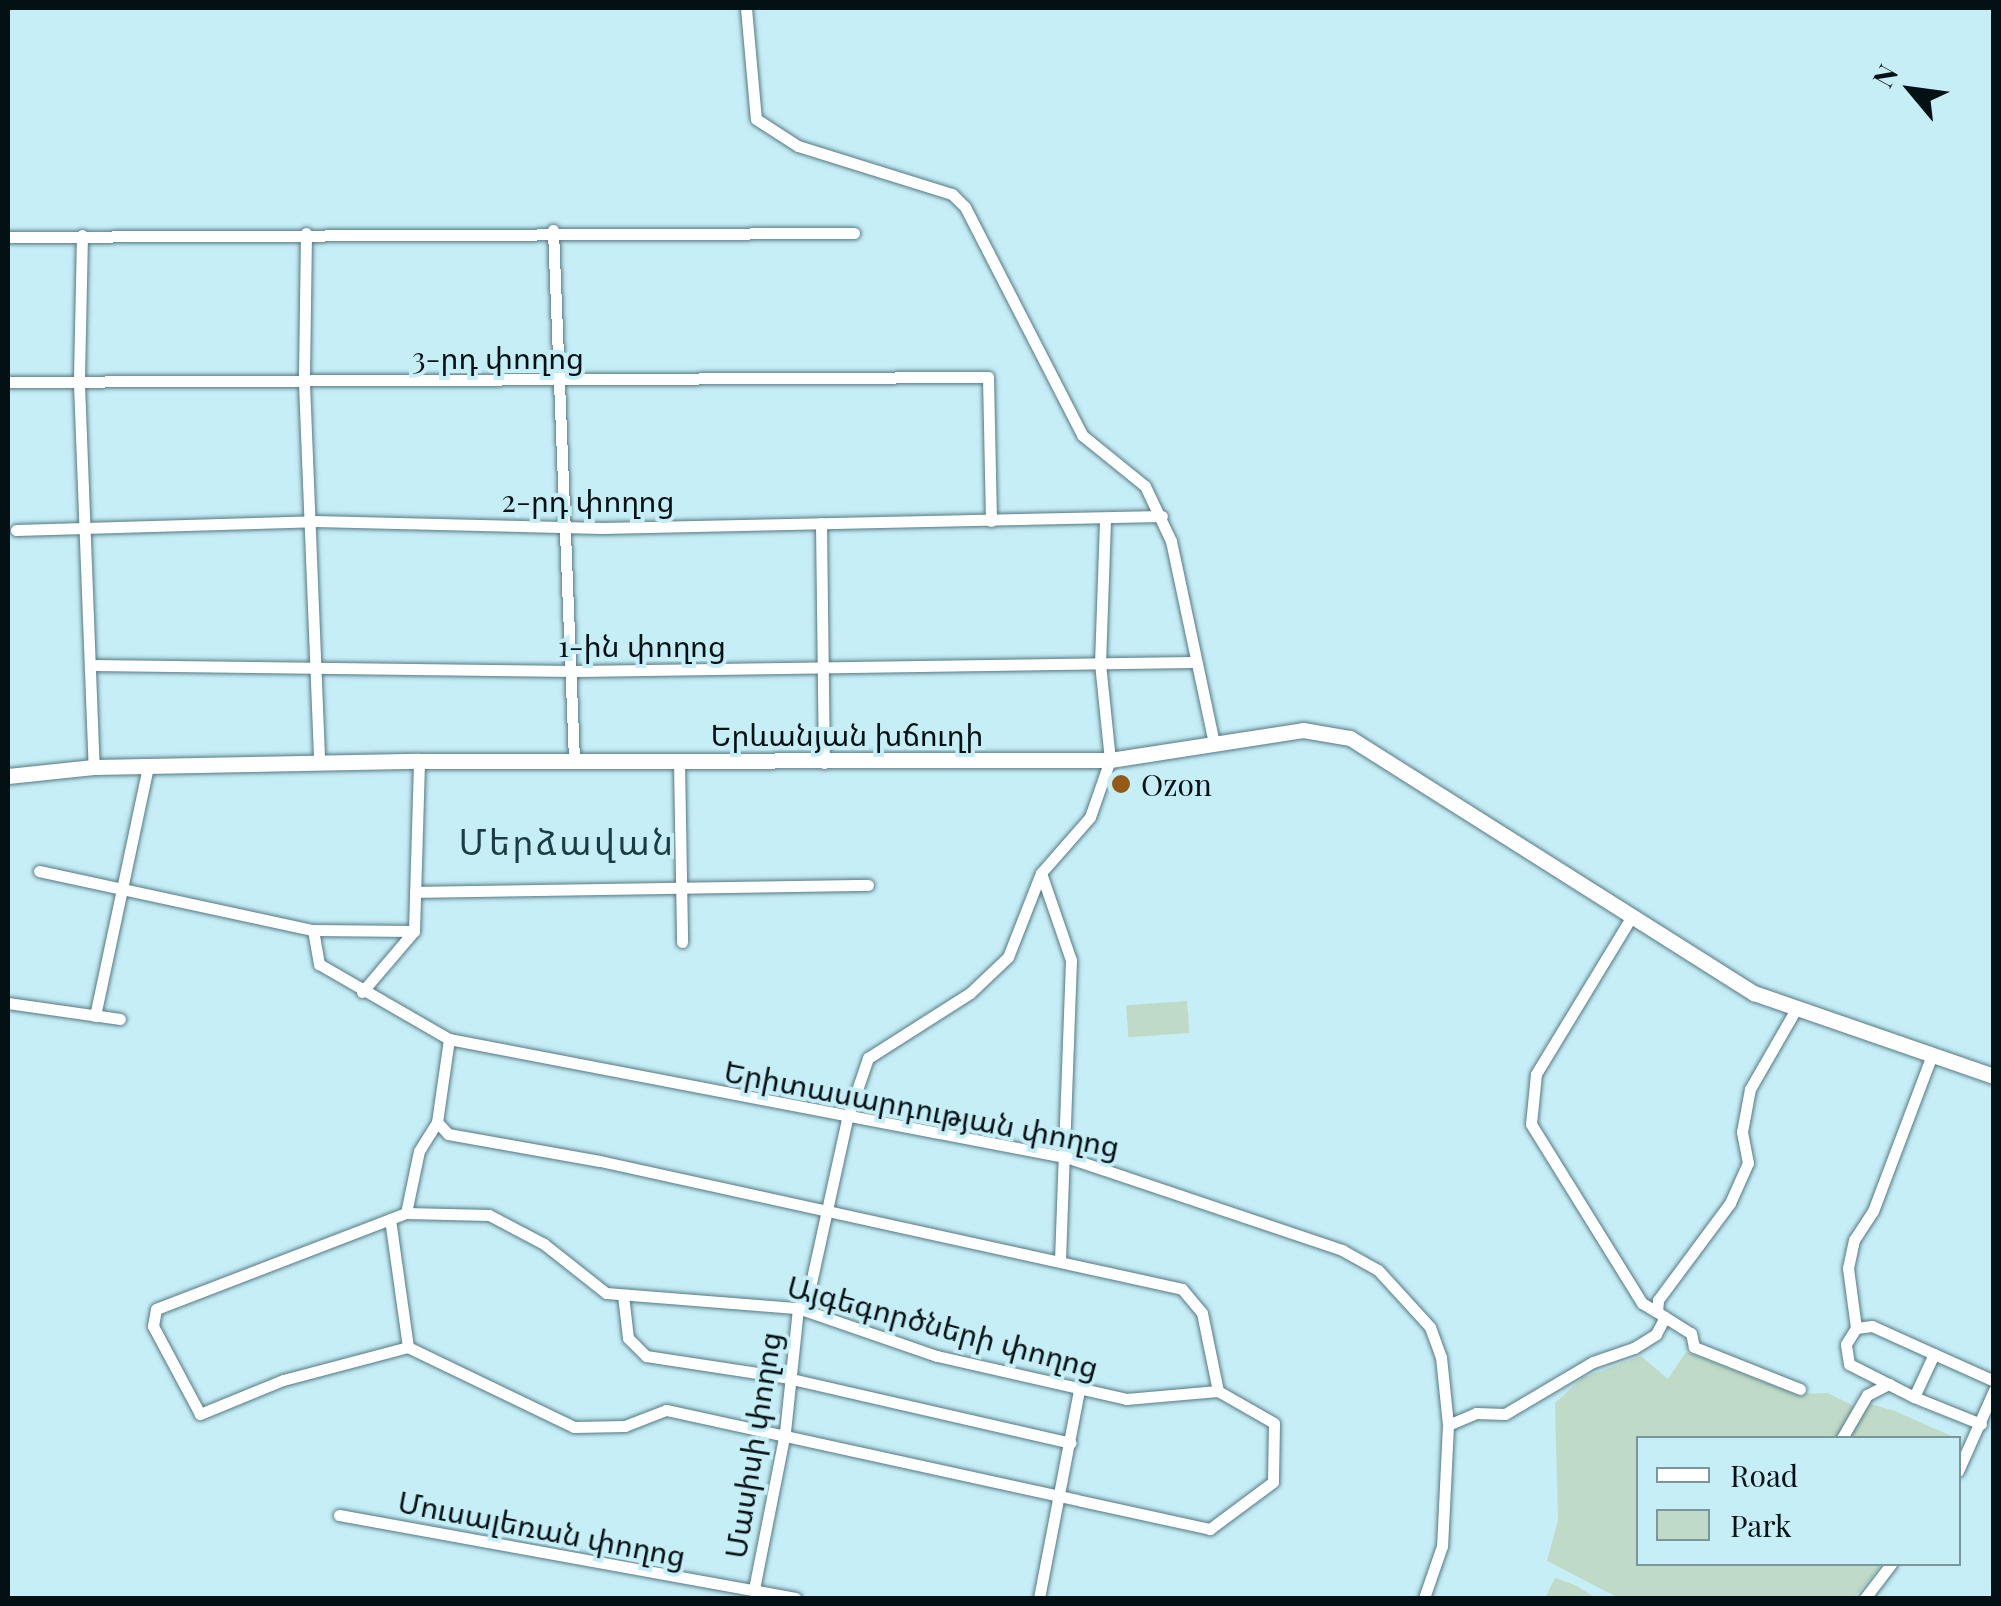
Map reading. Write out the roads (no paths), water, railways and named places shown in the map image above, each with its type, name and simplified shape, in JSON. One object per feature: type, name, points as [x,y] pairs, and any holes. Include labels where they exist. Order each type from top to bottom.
[{"type":"main road","name":"Երևանյան խճուղի","points":[[8,776],[94,767],[319,763],[1110,760],[1303,730],[1350,738],[1754,993],[1994,1076]]},
{"type":"street","points":[[746,8],[756,119],[798,146],[952,194],[966,207],[1082,435],[1126,465],[1162,516],[1214,744]]},
{"type":"street","points":[[554,230],[574,760]]},
{"type":"street","points":[[8,237],[554,230],[854,232]]},
{"type":"street","points":[[306,233],[304,383],[314,522],[319,763]]},
{"type":"street","points":[[82,235],[79,384],[88,527],[94,767]]},
{"type":"street","name":"3-րդ փողոց","points":[[8,382],[988,377],[991,521]]},
{"type":"street","name":"2-րդ փողոց","points":[[16,530],[314,522],[566,528],[1162,516]]},
{"type":"street","points":[[1106,519],[1100,664],[1110,760]]},
{"type":"street","points":[[820,523],[824,763]]},
{"type":"street","name":"1-ին փողոց","points":[[92,664],[572,671],[1193,662]]},
{"type":"street","name":"Մասիսի փողոց","points":[[754,1589],[785,1432],[798,1308],[808,1292],[847,1119],[868,1058],[970,993],[1008,956],[1041,874],[1090,818],[1110,760]]},
{"type":"street","points":[[362,992],[414,931],[419,762]]},
{"type":"street","points":[[679,762],[678,888],[682,942]]},
{"type":"street","points":[[95,1016],[148,766]]},
{"type":"street","points":[[40,871],[313,930],[414,931]]},
{"type":"street","points":[[1041,874],[1071,960],[1068,1158],[1060,1259]]},
{"type":"street","points":[[414,892],[868,885]]},
{"type":"street","points":[[1632,916],[1536,1074],[1531,1124],[1642,1303],[1691,1332],[1694,1347],[1800,1388]]},
{"type":"street","name":"Երիտասարդության փողոց","points":[[313,930],[318,964],[450,1039],[847,1119],[1068,1158],[1342,1250],[1378,1270],[1430,1326],[1448,1424],[1442,1546],[1424,1598]]},
{"type":"street","points":[[8,1003],[120,1020]]},
{"type":"street","points":[[1448,1424],[1476,1413],[1504,1414],[1593,1362],[1634,1348],[1656,1334],[1661,1314],[1658,1300],[1730,1203],[1748,1163],[1742,1132],[1750,1089],[1796,1009]]},
{"type":"street","points":[[406,1213],[419,1151],[437,1122],[450,1039]]},
{"type":"street","points":[[1932,1055],[1872,1211],[1854,1240],[1848,1268],[1856,1328],[1845,1348],[1850,1364],[1914,1397],[1980,1424]]},
{"type":"street","points":[[390,1219],[408,1347],[574,1427],[624,1426],[647,1412],[666,1410],[785,1432],[1064,1498],[1218,1525],[1273,1482],[1274,1423],[1218,1391],[1196,1299],[1167,1282],[448,1134],[437,1122]]},
{"type":"street","name":"Այգեգործների փողոց","points":[[408,1347],[284,1380],[203,1416],[153,1326],[156,1309],[406,1213],[489,1214],[544,1244],[606,1293],[798,1308],[937,1356],[1126,1399],[1218,1391]]},
{"type":"street","points":[[623,1295],[628,1338],[640,1353],[790,1381],[1071,1444]]},
{"type":"street","points":[[1856,1328],[1872,1326],[1994,1381]]},
{"type":"street","points":[[1914,1397],[1934,1354]]},
{"type":"street","points":[[1843,1436],[1868,1394],[1889,1384]]},
{"type":"street","points":[[1961,1465],[1994,1390]]},
{"type":"street","points":[[1040,1598],[1064,1498],[1080,1391]]},
{"type":"street","name":"Մուսալեռան փողոց","points":[[339,1515],[796,1598]]},
{"type":"street","points":[[1865,1598],[1889,1566]]},
{"type":"place","name":"Ozon","points":[[1121,784]]},
{"type":"district","name":"Մերձավան","points":[[567,841]]}]
